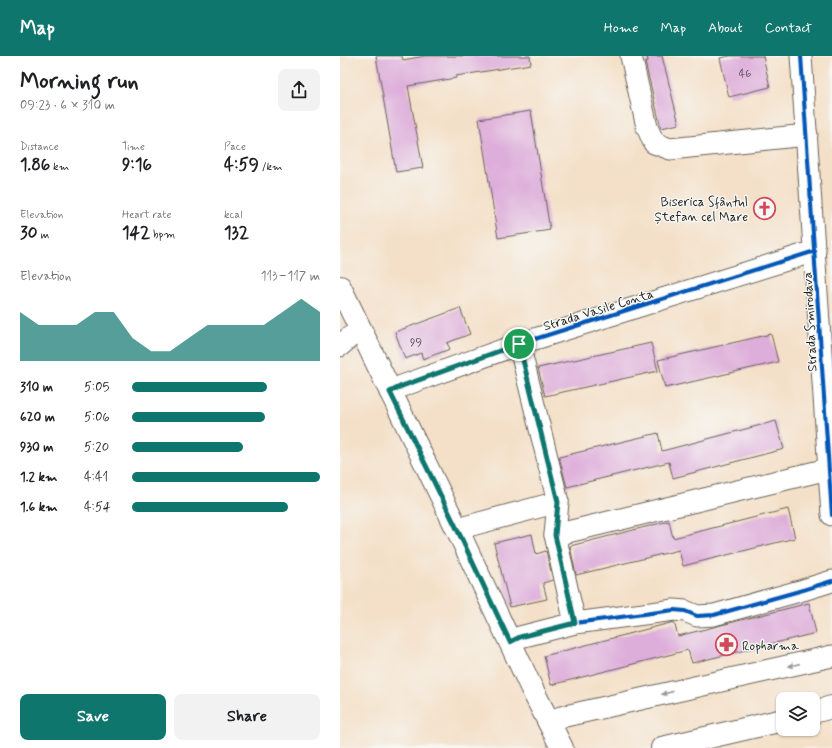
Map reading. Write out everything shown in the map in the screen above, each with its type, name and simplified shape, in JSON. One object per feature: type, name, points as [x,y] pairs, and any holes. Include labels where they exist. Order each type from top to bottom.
[{"type":"main road","points":[[340,287],[562,748]]},
{"type":"main road","points":[[820,711],[832,708]]},
{"type":"main road","points":[[662,748],[776,722]]},
{"type":"street","points":[[631,56],[647,128],[654,143],[670,149],[807,135]]},
{"type":"street","name":"Strada Smirodava","points":[[804,57],[807,135],[815,251],[826,326],[828,469],[832,515]]},
{"type":"street","name":"Strada Vasile Conta","points":[[390,392],[402,386],[519,344],[815,251]]},
{"type":"street","points":[[340,346],[350,337],[362,332]]},
{"type":"street","points":[[519,344],[558,502],[555,535],[575,623]]},
{"type":"street","points":[[555,535],[828,469]]},
{"type":"street","points":[[458,531],[468,526],[558,502]]},
{"type":"street","points":[[510,642],[520,637],[575,623],[674,610],[685,611],[697,616],[714,615],[832,581]]},
{"type":"street","points":[[549,723],[561,717],[832,656]]},
{"type":"building","points":[[376,56],[402,56],[403,60],[425,56],[530,56],[531,64],[456,76],[456,78],[408,86],[423,168],[396,172]]},
{"type":"building","points":[[647,56],[662,56],[679,124],[661,128],[645,62],[648,61]]},
{"type":"building","points":[[730,56],[763,56],[770,87],[729,97],[720,58]]},
{"type":"building","points":[[531,111],[550,230],[498,238],[479,119]]},
{"type":"building","points":[[460,308],[470,334],[447,343],[450,349],[423,359],[421,353],[405,359],[395,332]]},
{"type":"building","points":[[771,334],[778,362],[665,388],[658,360]]},
{"type":"building","points":[[651,343],[658,371],[545,396],[538,368]]},
{"type":"building","points":[[776,421],[784,449],[673,478],[669,462],[567,487],[559,457],[658,433],[662,451]]},
{"type":"building","points":[[788,509],[795,538],[683,566],[679,550],[576,575],[570,546],[669,521],[673,538]]},
{"type":"building","points":[[532,534],[536,554],[546,551],[553,580],[543,583],[547,599],[510,607],[494,543]]},
{"type":"building","points":[[809,603],[816,633],[692,663],[688,650],[551,685],[544,656],[674,622],[678,636]]},
{"type":"cycle path","points":[[801,56],[832,515]]},
{"type":"cycle path","points":[[390,392],[402,386],[519,344],[815,251]]},
{"type":"cycle path","points":[[510,642],[520,637],[575,623],[674,610],[685,611],[697,616],[714,615],[832,581]]},
{"type":"place","name":"Biserica Sfântul Ștefan cel Mare","points":[[764,208]]},
{"type":"place","name":"Ropharma","points":[[726,645]]},
{"type":"route","points":[[519,344],[558,502],[555,535],[575,623],[520,637],[510,642],[390,392],[402,386],[519,344]]}]
